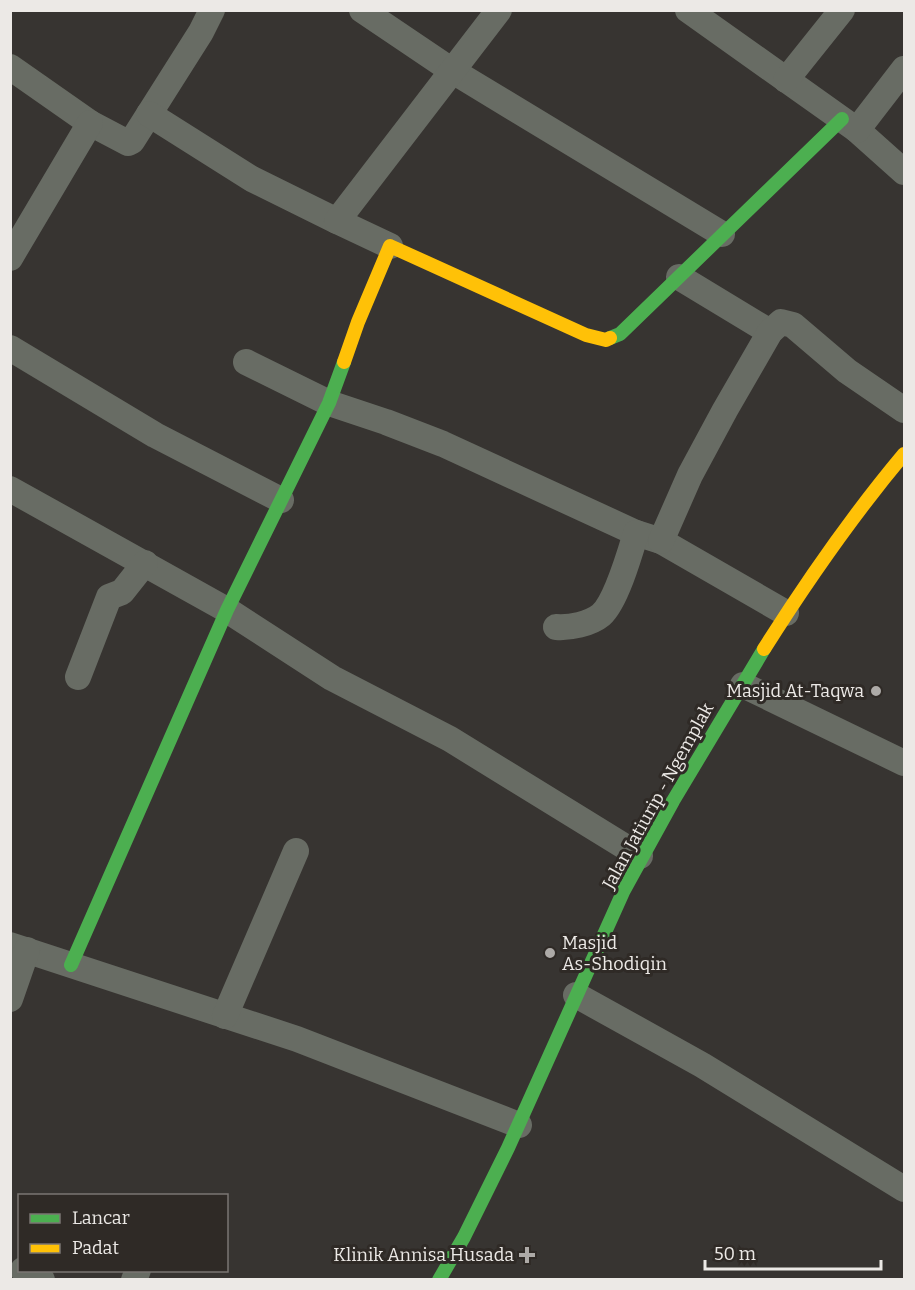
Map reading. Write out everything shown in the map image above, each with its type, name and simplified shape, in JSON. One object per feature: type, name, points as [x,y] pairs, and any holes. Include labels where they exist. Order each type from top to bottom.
[{"type":"street","points":[[10,67],[90,123],[128,143],[132,141],[201,32],[212,10]]},
{"type":"street","points":[[362,10],[451,70],[722,234]]},
{"type":"street","points":[[337,221],[499,10]]},
{"type":"street","points":[[688,10],[849,124],[904,172]]},
{"type":"street","points":[[786,80],[842,10]]},
{"type":"street","points":[[149,114],[252,179],[390,246],[586,335],[606,340],[620,334],[722,234],[849,124],[904,69]]},
{"type":"street","points":[[10,258],[90,123]]},
{"type":"street","points":[[71,965],[226,610],[329,403],[358,322],[390,246]]},
{"type":"street","points":[[678,277],[770,332]]},
{"type":"street","points":[[661,541],[690,475],[770,332],[781,322],[793,325],[847,371],[904,410]]},
{"type":"street","points":[[10,348],[156,435],[281,500]]},
{"type":"street","points":[[246,362],[329,403],[443,444],[636,533],[661,541],[786,613]]},
{"type":"street","name":"Jalan Jatiurip - Ngemplak","points":[[439,1280],[519,1125],[640,856],[786,613],[850,519],[874,488],[904,456]]},
{"type":"street","points":[[10,489],[145,562],[226,610],[332,678],[450,740],[640,856]]},
{"type":"street","points":[[556,627],[592,621],[607,608],[623,573],[636,533]]},
{"type":"street","points":[[78,677],[109,597],[122,592],[145,562]]},
{"type":"street","points":[[742,685],[903,758]]},
{"type":"street","points":[[225,1016],[296,851]]},
{"type":"street","points":[[10,999],[19,947],[297,1039],[519,1125]]},
{"type":"street","points":[[576,995],[702,1065],[904,1189]]},
{"type":"street","points":[[25,1272],[42,1280]]},
{"type":"traffic: fast","points":[[610,338],[620,334],[842,119]]},
{"type":"traffic: fast","points":[[71,965],[227,610],[329,403],[344,362]]},
{"type":"traffic: fast","points":[[439,1280],[464,1237],[508,1148],[624,890],[673,801],[764,649]]},
{"type":"traffic: slow","points":[[344,362],[390,246],[586,335],[606,340],[610,338]]},
{"type":"traffic: slow","points":[[764,649],[831,549],[904,454]]},
{"type":"place","name":"Masjid At-Taqwa","points":[[876,691]]},
{"type":"place","name":"Masjid As-Shodiqin","points":[[550,953]]},
{"type":"place","name":"Klinik Annisa Husada","points":[[527,1255]]}]
